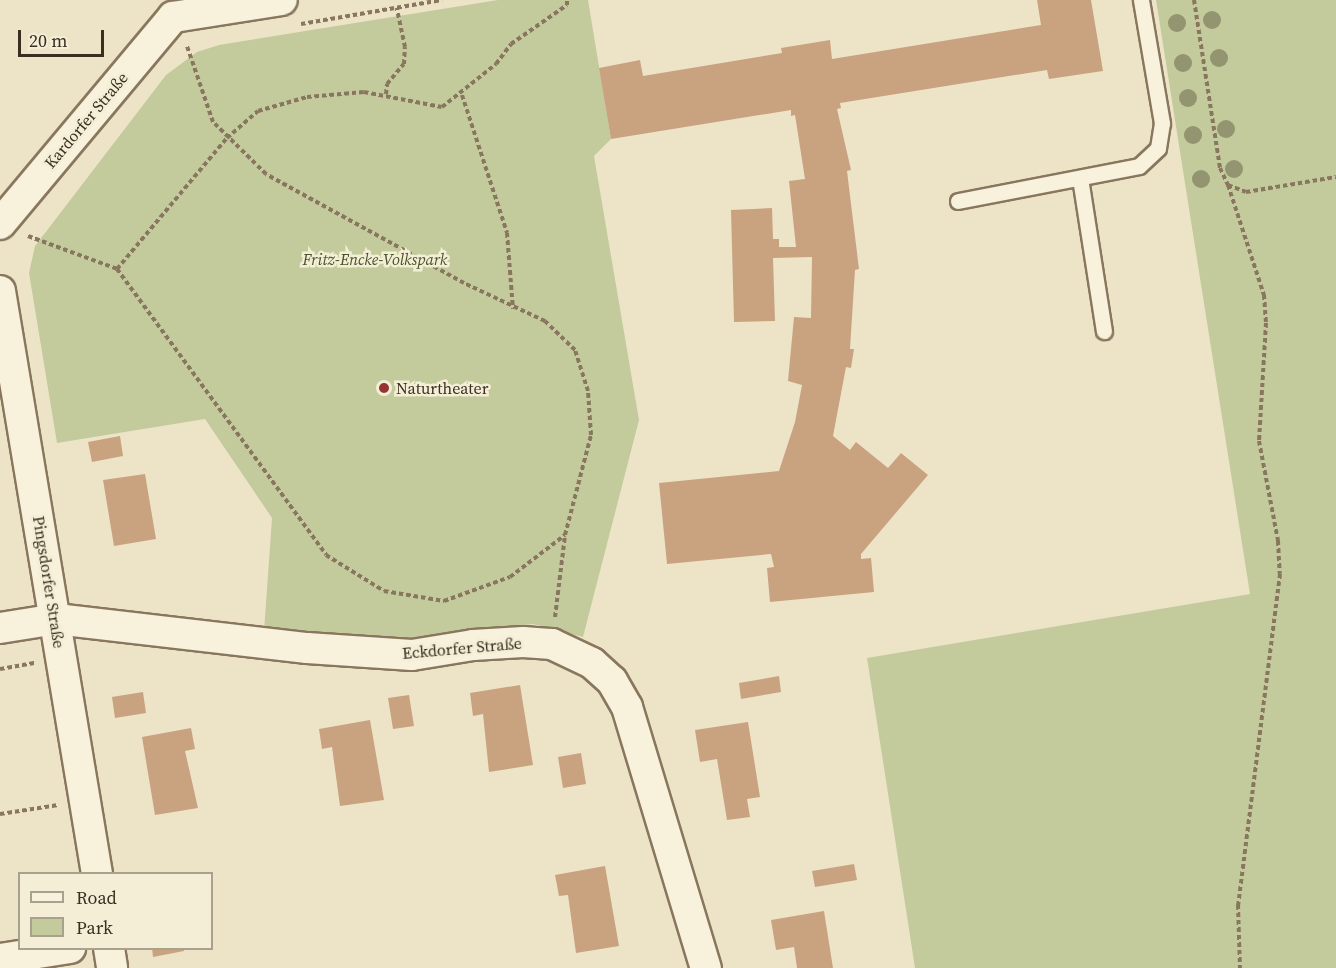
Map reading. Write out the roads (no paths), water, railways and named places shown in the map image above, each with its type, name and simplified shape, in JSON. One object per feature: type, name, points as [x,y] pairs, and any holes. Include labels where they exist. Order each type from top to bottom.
[{"type":"street","points":[[170,9],[288,13]]},
{"type":"street","name":"Kardorfer Straße","points":[[1,222],[170,9]]},
{"type":"street","name":"Pingsdorfer Straße","points":[[0,291],[97,872]]},
{"type":"street","name":"Eckdorfer Straße","points":[[0,628],[56,619],[307,648],[412,655],[473,645],[552,644],[592,663],[612,681],[627,707],[706,968]]},
{"type":"street","points":[[0,959],[57,950]]},
{"type":"street","points":[[109,950],[112,968]]},
{"type":"lane","points":[[958,201],[1139,166],[1158,148],[1162,123],[1141,0]]},
{"type":"lane","points":[[1080,178],[1104,331]]},
{"type":"place","name":"Naturtheater","points":[[384,388]]},
{"type":"park label","name":"Fritz-Encke-Volkspark","points":[[375,259]]}]
